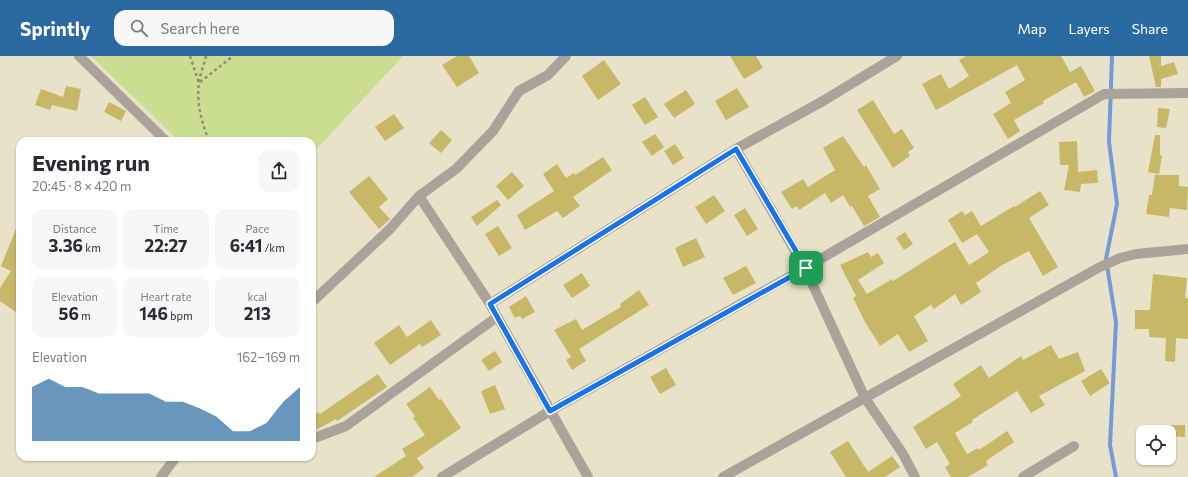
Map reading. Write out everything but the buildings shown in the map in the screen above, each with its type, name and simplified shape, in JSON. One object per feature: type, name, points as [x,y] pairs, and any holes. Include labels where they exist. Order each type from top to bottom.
[{"type":"street","points":[[79,56],[162,137]]},
{"type":"street","points":[[316,297],[390,229],[418,196],[456,170],[493,131],[519,91],[548,75],[566,56]]},
{"type":"street","points":[[490,304],[736,149],[897,56]]},
{"type":"street","points":[[442,477],[550,411],[806,268],[1104,94],[1188,93]]},
{"type":"street","points":[[736,149],[806,268],[865,398],[903,454],[915,477]]},
{"type":"street","points":[[418,196],[490,304],[588,477]]},
{"type":"street","points":[[723,477],[1098,268],[1120,258],[1136,254],[1188,249]]},
{"type":"street","points":[[316,437],[346,426],[497,317]]},
{"type":"street","points":[[1023,477],[1074,446]]},
{"type":"street","points":[[161,477],[173,461]]},
{"type":"path","points":[[190,56],[199,83]]},
{"type":"path","points":[[206,56],[199,83],[198,104],[207,137]]},
{"type":"path","points":[[199,83],[233,56]]},
{"type":"green space","points":[[91,56],[403,56],[316,150],[316,137],[175,137]]},
{"type":"waterway","points":[[1112,56],[1109,142],[1117,204],[1106,259],[1116,322],[1110,445],[1116,477]]},
{"type":"route","points":[[736,149],[806,268],[550,411],[490,304],[736,149]]}]
